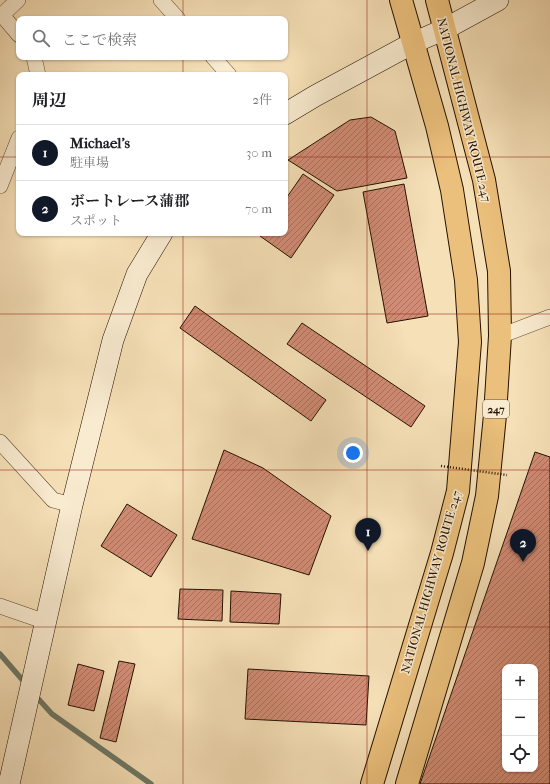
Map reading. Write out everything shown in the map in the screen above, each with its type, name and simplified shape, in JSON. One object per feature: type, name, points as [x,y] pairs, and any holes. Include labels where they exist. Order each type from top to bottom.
[{"type":"highway","name":"NATIONAL HIGHWAY ROUTE 247","points":[[372,784],[442,553],[458,491],[470,342],[466,280],[452,190],[401,0]]},
{"type":"highway","name":"NATIONAL HIGHWAY ROUTE 247","points":[[407,784],[473,563],[487,496],[495,415],[500,336],[499,271],[484,180],[437,0]]},
{"type":"street","points":[[16,31],[2,15],[18,0]]},
{"type":"street","points":[[161,0],[175,16]]},
{"type":"street","points":[[288,112],[413,43],[444,29],[498,0]]},
{"type":"street","points":[[35,60],[37,72]]},
{"type":"street","points":[[216,60],[226,72]]},
{"type":"street","points":[[0,186],[16,146]]},
{"type":"street","points":[[9,784],[72,505],[113,340],[137,274],[160,236]]},
{"type":"street","points":[[500,336],[550,317]]},
{"type":"street","points":[[0,442],[53,500],[72,505]]},
{"type":"street","points":[[0,606],[46,622]]},
{"type":"path","points":[[441,466],[507,475]]},
{"type":"building","points":[[371,117],[395,131],[407,178],[337,191],[288,160],[350,120]]},
{"type":"building","points":[[303,174],[334,195],[291,258],[260,236],[288,236],[288,196]]},
{"type":"building","points":[[404,184],[428,316],[387,323],[363,192]]},
{"type":"building","points":[[195,306],[326,400],[311,421],[180,328]]},
{"type":"building","points":[[302,323],[425,406],[411,427],[287,344]]},
{"type":"building","points":[[224,450],[263,468],[331,516],[309,575],[192,539]]},
{"type":"building","points":[[535,452],[550,457],[550,784],[420,784]]},
{"type":"building","points":[[127,504],[177,535],[151,577],[101,546]]},
{"type":"building","points":[[180,589],[223,590],[222,621],[178,619]]},
{"type":"building","points":[[231,591],[281,594],[279,624],[230,622]]},
{"type":"building","points":[[119,661],[135,664],[116,742],[100,738]]},
{"type":"building","points":[[78,664],[104,671],[94,711],[68,705]]},
{"type":"building","points":[[248,669],[369,676],[366,725],[245,719]]},
{"type":"waterway","points":[[0,654],[26,684]]},
{"type":"waterway","points":[[34,694],[52,714],[151,784]]},
{"type":"place","name":"Michael's","points":[[368,551]]},
{"type":"place","name":"ボートレース蒲郡","points":[[523,562]]}]
